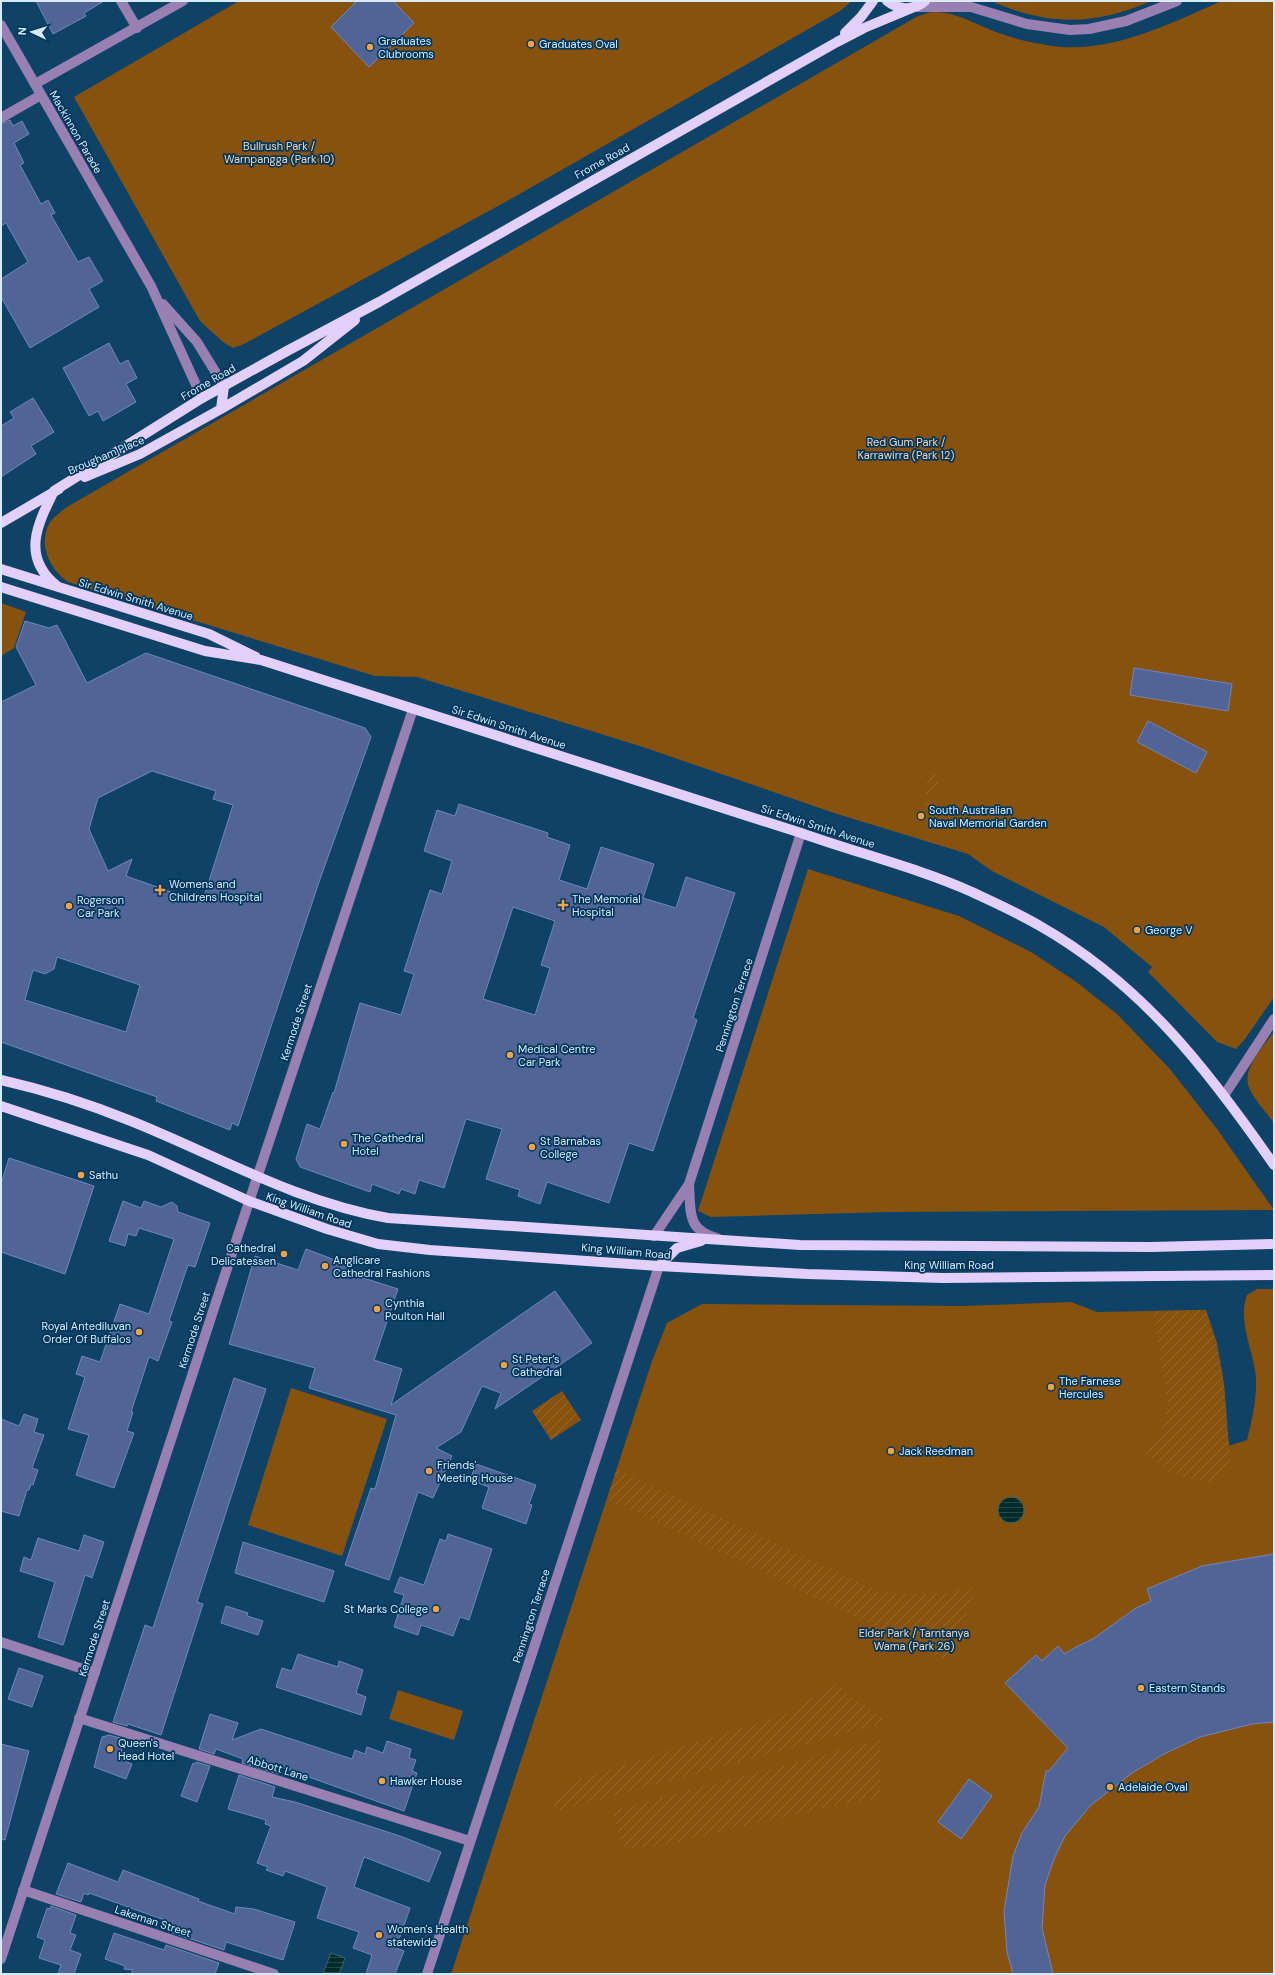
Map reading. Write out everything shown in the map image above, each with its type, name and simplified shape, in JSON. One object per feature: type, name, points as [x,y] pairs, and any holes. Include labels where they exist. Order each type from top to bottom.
[{"type":"main road","name":"Frome Road","points":[[837,42],[861,17],[873,1]]},
{"type":"main road","points":[[887,1],[899,7],[918,5]]},
{"type":"main road","name":"Frome Road","points":[[54,491],[202,398],[286,350],[379,302],[837,42],[864,28],[918,5]]},
{"type":"main road","name":"Frome Road","points":[[221,409],[303,360],[379,302]]},
{"type":"main road","points":[[202,398],[221,409],[224,386]]},
{"type":"main road","name":"Brougham Place","points":[[1,523],[54,491],[140,454],[221,409]]},
{"type":"main road","points":[[54,491],[40,520],[35,543],[37,558],[42,569],[59,587]]},
{"type":"main road","name":"Sir Edwin Smith Avenue","points":[[1,569],[209,634],[261,660],[801,833],[971,892],[1040,925],[1089,958],[1136,996],[1181,1041],[1225,1094],[1274,1165]]},
{"type":"main road","name":"Sir Edwin Smith Avenue","points":[[1,587],[205,651],[261,660]]},
{"type":"main road","name":"King William Road","points":[[1,1080],[47,1092],[131,1121],[257,1177],[330,1204],[364,1214],[388,1218],[654,1236],[876,1246],[1151,1247],[1274,1244]]},
{"type":"main road","name":"King William Road","points":[[1,1106],[148,1155],[249,1201],[327,1229],[378,1244],[430,1250],[659,1266],[807,1274],[943,1278],[1274,1275]]},
{"type":"main road","points":[[659,1266],[677,1248],[708,1239]]},
{"type":"street","points":[[122,1],[137,28]]},
{"type":"street","name":"Mackinnon Parade","points":[[183,1],[35,84],[151,286],[202,398]]},
{"type":"street","points":[[918,5],[969,4],[1027,24],[1070,30],[1089,29],[1126,21],[1177,1]]},
{"type":"street","points":[[1,25],[4,38],[35,84]]},
{"type":"street","points":[[1,118],[41,95]]},
{"type":"street","name":"Mackinnon Parade","points":[[156,297],[197,342],[224,386]]},
{"type":"street","name":"Kermode Street","points":[[1,1959],[249,1201],[413,709]]},
{"type":"street","name":"Pennington Terrace","points":[[654,1236],[689,1184],[801,833]]},
{"type":"street","points":[[1225,1094],[1274,1019]]},
{"type":"street","name":"Pennington Terrace","points":[[689,1184],[692,1218],[697,1229],[711,1236],[728,1240]]},
{"type":"street","name":"Pennington Terrace","points":[[427,1974],[659,1266]]},
{"type":"street","points":[[1,1642],[95,1673]]},
{"type":"street","name":"Abbott Lane","points":[[80,1718],[470,1841]]},
{"type":"street","name":"Lakeman Street","points":[[23,1890],[274,1974]]},
{"type":"green space","name":"Bullrush Park / Warnpangga (Park 10)","points":[[239,1],[852,1],[840,11],[509,200],[244,344],[233,348],[223,342],[200,321],[74,97]]},
{"type":"green space","points":[[991,1],[1151,1],[1110,15],[1090,19],[1071,20],[1052,19],[1032,15]]},
{"type":"green space","name":"Red Gum Park / Karrawirra (Park 12)","points":[[1222,1],[1274,1],[1274,997],[1245,1039],[1236,1049],[1217,1042],[1148,972],[1152,967],[1104,927],[992,871],[968,854],[834,813],[643,747],[417,677],[375,676],[68,582],[51,564],[45,549],[46,532],[51,521],[67,507],[918,16],[931,12],[941,12],[958,16],[999,33],[1025,41],[1064,47],[1088,47],[1134,37],[1179,20]]},
{"type":"green space","points":[[1,603],[26,612],[14,648],[1,656]]},
{"type":"green space","points":[[932,773],[937,775],[935,781],[940,782],[939,787],[934,785],[926,806],[922,805],[929,784],[924,782],[925,777],[931,779]]},
{"type":"green space","points":[[808,869],[959,916],[1031,952],[1075,981],[1117,1014],[1169,1068],[1217,1129],[1274,1210],[889,1212],[711,1217],[698,1211]]},
{"type":"green space","points":[[1274,1031],[1274,1123],[1249,1088],[1248,1077],[1252,1063]]},
{"type":"green space","name":"Elder Park / Tarntanya Wama (Park 26)","points":[[1257,1289],[1274,1289],[1274,1974],[451,1974],[652,1361],[667,1323],[702,1304],[962,1306],[1071,1302],[1097,1312],[1206,1310],[1217,1343],[1224,1385],[1228,1446],[1247,1440],[1254,1409],[1256,1378],[1245,1326],[1244,1305],[1247,1295]]},
{"type":"green space","points":[[1206,1310],[1217,1347],[1223,1375],[1232,1464],[1217,1483],[1176,1476],[1145,1455],[1163,1426],[1168,1405],[1153,1311]]},
{"type":"green space","points":[[291,1388],[387,1419],[342,1556],[248,1525]]},
{"type":"green space","points":[[562,1391],[581,1420],[551,1440],[532,1411]]},
{"type":"green space","points":[[617,1469],[880,1592],[928,1594],[953,1592],[977,1587],[949,1661],[607,1499]]},
{"type":"green space","points":[[836,1684],[888,1722],[554,1812],[553,1802],[573,1781],[783,1715]]},
{"type":"green space","points":[[398,1690],[463,1711],[454,1740],[389,1719]]},
{"type":"green space","points":[[880,1740],[880,1798],[826,1807],[654,1847],[624,1848],[611,1811]]},
{"type":"shaded area","points":[[1011,1497],[1020,1501],[1024,1510],[1020,1519],[1011,1523],[1002,1519],[998,1510],[1002,1501]]},
{"type":"shaded area","points":[[331,1953],[345,1958],[339,1974],[323,1973]]},
{"type":"building","points":[[36,1],[104,1],[84,13],[86,16],[53,34]]},
{"type":"building","name":"Graduates Clubrooms","points":[[357,1],[393,1],[414,23],[369,67],[331,27]]},
{"type":"building","points":[[10,120],[13,126],[22,121],[29,134],[14,143],[24,163],[20,165],[41,204],[48,200],[55,213],[51,215],[78,262],[89,257],[103,281],[89,289],[99,307],[30,348],[1,297],[1,279],[28,262],[6,223],[1,226],[1,124]]},
{"type":"building","points":[[109,343],[120,364],[128,360],[137,378],[126,384],[136,402],[103,421],[98,411],[89,416],[63,368]]},
{"type":"building","points":[[33,398],[54,432],[31,446],[36,454],[1,477],[1,426],[14,418],[10,412]]},
{"type":"building","name":"Womens and Childrens Hospital","points":[[25,621],[49,628],[57,625],[87,683],[146,653],[365,728],[371,737],[319,882],[238,1126],[232,1123],[230,1130],[156,1101],[157,1097],[1,1042],[1,702],[36,685],[16,647]],"holes":[[[152,771],[216,791],[213,799],[233,805],[202,903],[126,876],[132,859],[108,871],[89,829],[98,798]],[[57,957],[140,985],[126,1032],[25,1000],[33,970],[45,974],[54,969]]]},
{"type":"building","points":[[1134,668],[1232,684],[1228,711],[1130,695]]},
{"type":"building","points":[[1148,721],[1207,752],[1196,773],[1137,742]]},
{"type":"building","points":[[459,804],[548,833],[547,837],[570,845],[559,880],[587,889],[601,847],[654,864],[643,898],[676,908],[686,877],[735,893],[693,1018],[697,1020],[653,1151],[629,1143],[609,1203],[547,1182],[540,1204],[518,1196],[520,1190],[486,1179],[502,1129],[466,1119],[444,1188],[419,1180],[415,1194],[401,1189],[399,1194],[372,1184],[370,1192],[300,1167],[296,1159],[307,1124],[320,1129],[333,1092],[334,1093],[360,1003],[401,1015],[414,974],[404,971],[430,890],[442,894],[452,861],[424,851],[437,810],[455,816]],"holes":[[[513,907],[555,921],[541,965],[550,968],[535,1015],[483,999]]]},
{"type":"building","points":[[9,1158],[94,1186],[65,1274],[1,1252],[1,1184]]},
{"type":"building","points":[[123,1201],[141,1208],[144,1201],[161,1207],[172,1202],[177,1206],[178,1212],[210,1223],[195,1267],[188,1265],[169,1321],[172,1322],[158,1361],[149,1357],[131,1412],[133,1412],[127,1431],[134,1433],[114,1488],[76,1475],[89,1435],[68,1429],[85,1377],[76,1374],[82,1356],[100,1362],[120,1304],[149,1314],[174,1239],[139,1228],[136,1236],[128,1234],[125,1246],[109,1241]]},
{"type":"building","points":[[306,1249],[351,1266],[348,1273],[398,1289],[374,1360],[402,1369],[391,1405],[555,1291],[592,1343],[495,1409],[501,1393],[482,1386],[461,1432],[436,1448],[452,1456],[433,1498],[418,1492],[389,1580],[345,1565],[371,1488],[375,1489],[396,1415],[309,1388],[315,1368],[229,1344],[255,1256],[298,1270]]},
{"type":"building","points":[[234,1378],[266,1389],[197,1602],[203,1604],[161,1735],[128,1724],[127,1726],[113,1722],[145,1625],[153,1628]]},
{"type":"building","points":[[24,1414],[38,1419],[34,1432],[44,1435],[32,1468],[38,1470],[33,1485],[31,1484],[29,1490],[27,1490],[19,1516],[1,1511],[1,1419],[19,1426]]},
{"type":"building","points":[[476,1464],[536,1485],[529,1504],[532,1505],[526,1524],[482,1508],[489,1487],[470,1480]]},
{"type":"building","points":[[448,1534],[492,1549],[469,1620],[460,1617],[453,1636],[421,1625],[418,1635],[394,1627],[404,1595],[394,1592],[400,1577],[424,1585],[440,1539],[446,1541]]},
{"type":"building","points":[[84,1535],[104,1542],[92,1578],[85,1575],[63,1645],[38,1637],[55,1582],[20,1571],[24,1557],[31,1560],[38,1538],[79,1551]]},
{"type":"building","points":[[243,1542],[334,1571],[324,1602],[235,1573]]},
{"type":"building","name":"Eastern Stands","points":[[1274,1554],[1274,1722],[1252,1724],[1200,1737],[1164,1754],[1132,1773],[1091,1805],[1065,1836],[1054,1859],[1045,1885],[1042,1928],[1053,1974],[1013,1974],[1007,1952],[1004,1911],[1013,1856],[1022,1833],[1039,1807],[1046,1771],[1049,1771],[1068,1748],[1005,1683],[1036,1655],[1042,1661],[1058,1646],[1064,1654],[1093,1639],[1136,1608],[1151,1601],[1147,1589],[1202,1566]]},
{"type":"building","points":[[226,1606],[248,1613],[247,1616],[263,1621],[258,1635],[221,1623]]},
{"type":"building","points":[[298,1654],[338,1667],[339,1661],[363,1670],[356,1693],[366,1697],[361,1715],[276,1687],[282,1668],[292,1671]]},
{"type":"building","points":[[19,1668],[43,1676],[32,1707],[8,1699]]},
{"type":"building","points":[[210,1714],[238,1723],[232,1740],[261,1729],[352,1759],[355,1750],[365,1754],[367,1747],[383,1753],[387,1741],[411,1749],[409,1758],[416,1760],[412,1771],[417,1773],[404,1811],[281,1767],[279,1774],[242,1763],[243,1759],[216,1749],[214,1754],[199,1749]]},
{"type":"building","name":"Queen's Head Hotel","points":[[109,1735],[124,1739],[120,1759],[132,1764],[126,1779],[94,1767],[102,1737]]},
{"type":"building","points":[[1,1744],[29,1751],[5,1840],[1,1839]]},
{"type":"building","points":[[196,1762],[210,1766],[197,1802],[181,1796],[193,1763],[195,1764]]},
{"type":"building","points":[[239,1775],[275,1787],[272,1797],[295,1802],[400,1836],[441,1852],[429,1882],[364,1857],[354,1887],[410,1908],[396,1948],[404,1951],[395,1974],[366,1974],[372,1955],[353,1948],[359,1932],[317,1918],[327,1887],[285,1871],[283,1876],[266,1870],[268,1867],[257,1863],[271,1826],[265,1824],[266,1820],[228,1809]]},
{"type":"building","points":[[969,1779],[992,1796],[961,1839],[938,1822]]},
{"type":"building","points":[[68,1863],[118,1882],[123,1870],[199,1899],[198,1901],[235,1914],[236,1907],[254,1909],[295,1922],[283,1960],[226,1942],[224,1950],[170,1932],[173,1923],[89,1893],[88,1895],[84,1893],[81,1902],[56,1894]]},
{"type":"building","points":[[51,1906],[76,1915],[70,1933],[76,1935],[70,1950],[81,1954],[74,1974],[58,1974],[61,1965],[39,1958],[45,1940],[37,1937],[47,1908],[50,1909]]},
{"type":"building","points":[[114,1933],[164,1950],[166,1945],[219,1963],[215,1974],[131,1974],[133,1970],[124,1969],[125,1966],[105,1959]]},
{"type":"place","name":"Graduates Oval","points":[[531,44]]},
{"type":"place","name":"Graduates Clubrooms","points":[[370,47]]},
{"type":"place","name":"South Australian Naval Memorial Garden","points":[[921,816]]},
{"type":"place","name":"Womens and Childrens Hospital","points":[[160,890]]},
{"type":"place","name":"The Memorial Hospital","points":[[563,905]]},
{"type":"place","name":"Rogerson Car Park","points":[[69,906]]},
{"type":"place","name":"George V","points":[[1137,930]]},
{"type":"place","name":"Medical Centre Car Park","points":[[510,1055]]},
{"type":"place","name":"The Cathedral Hotel","points":[[344,1144]]},
{"type":"place","name":"St Barnabas College","points":[[532,1147]]},
{"type":"place","name":"Sathu","points":[[81,1175]]},
{"type":"place","name":"Cathedral Delicatessen","points":[[284,1254]]},
{"type":"place","name":"Anglicare Cathedral Fashions","points":[[325,1266]]},
{"type":"place","name":"Cynthia Poulton Hall","points":[[377,1309]]},
{"type":"place","name":"Royal Antediluvan Order Of Buffalos","points":[[139,1332]]},
{"type":"place","name":"St Peter’s Cathedral","points":[[504,1365]]},
{"type":"place","name":"The Farnese Hercules","points":[[1051,1387]]},
{"type":"place","name":"Jack Reedman","points":[[891,1451]]},
{"type":"place","name":"Friends' Meeting House","points":[[429,1471]]},
{"type":"place","name":"St Marks College","points":[[436,1609]]},
{"type":"place","name":"Eastern Stands","points":[[1141,1688]]},
{"type":"place","name":"Queen's Head Hotel","points":[[110,1749]]},
{"type":"place","name":"Hawker House","points":[[382,1781]]},
{"type":"place","name":"Adelaide Oval","points":[[1110,1787]]},
{"type":"place","name":"Women's Health statewide","points":[[379,1935]]}]
